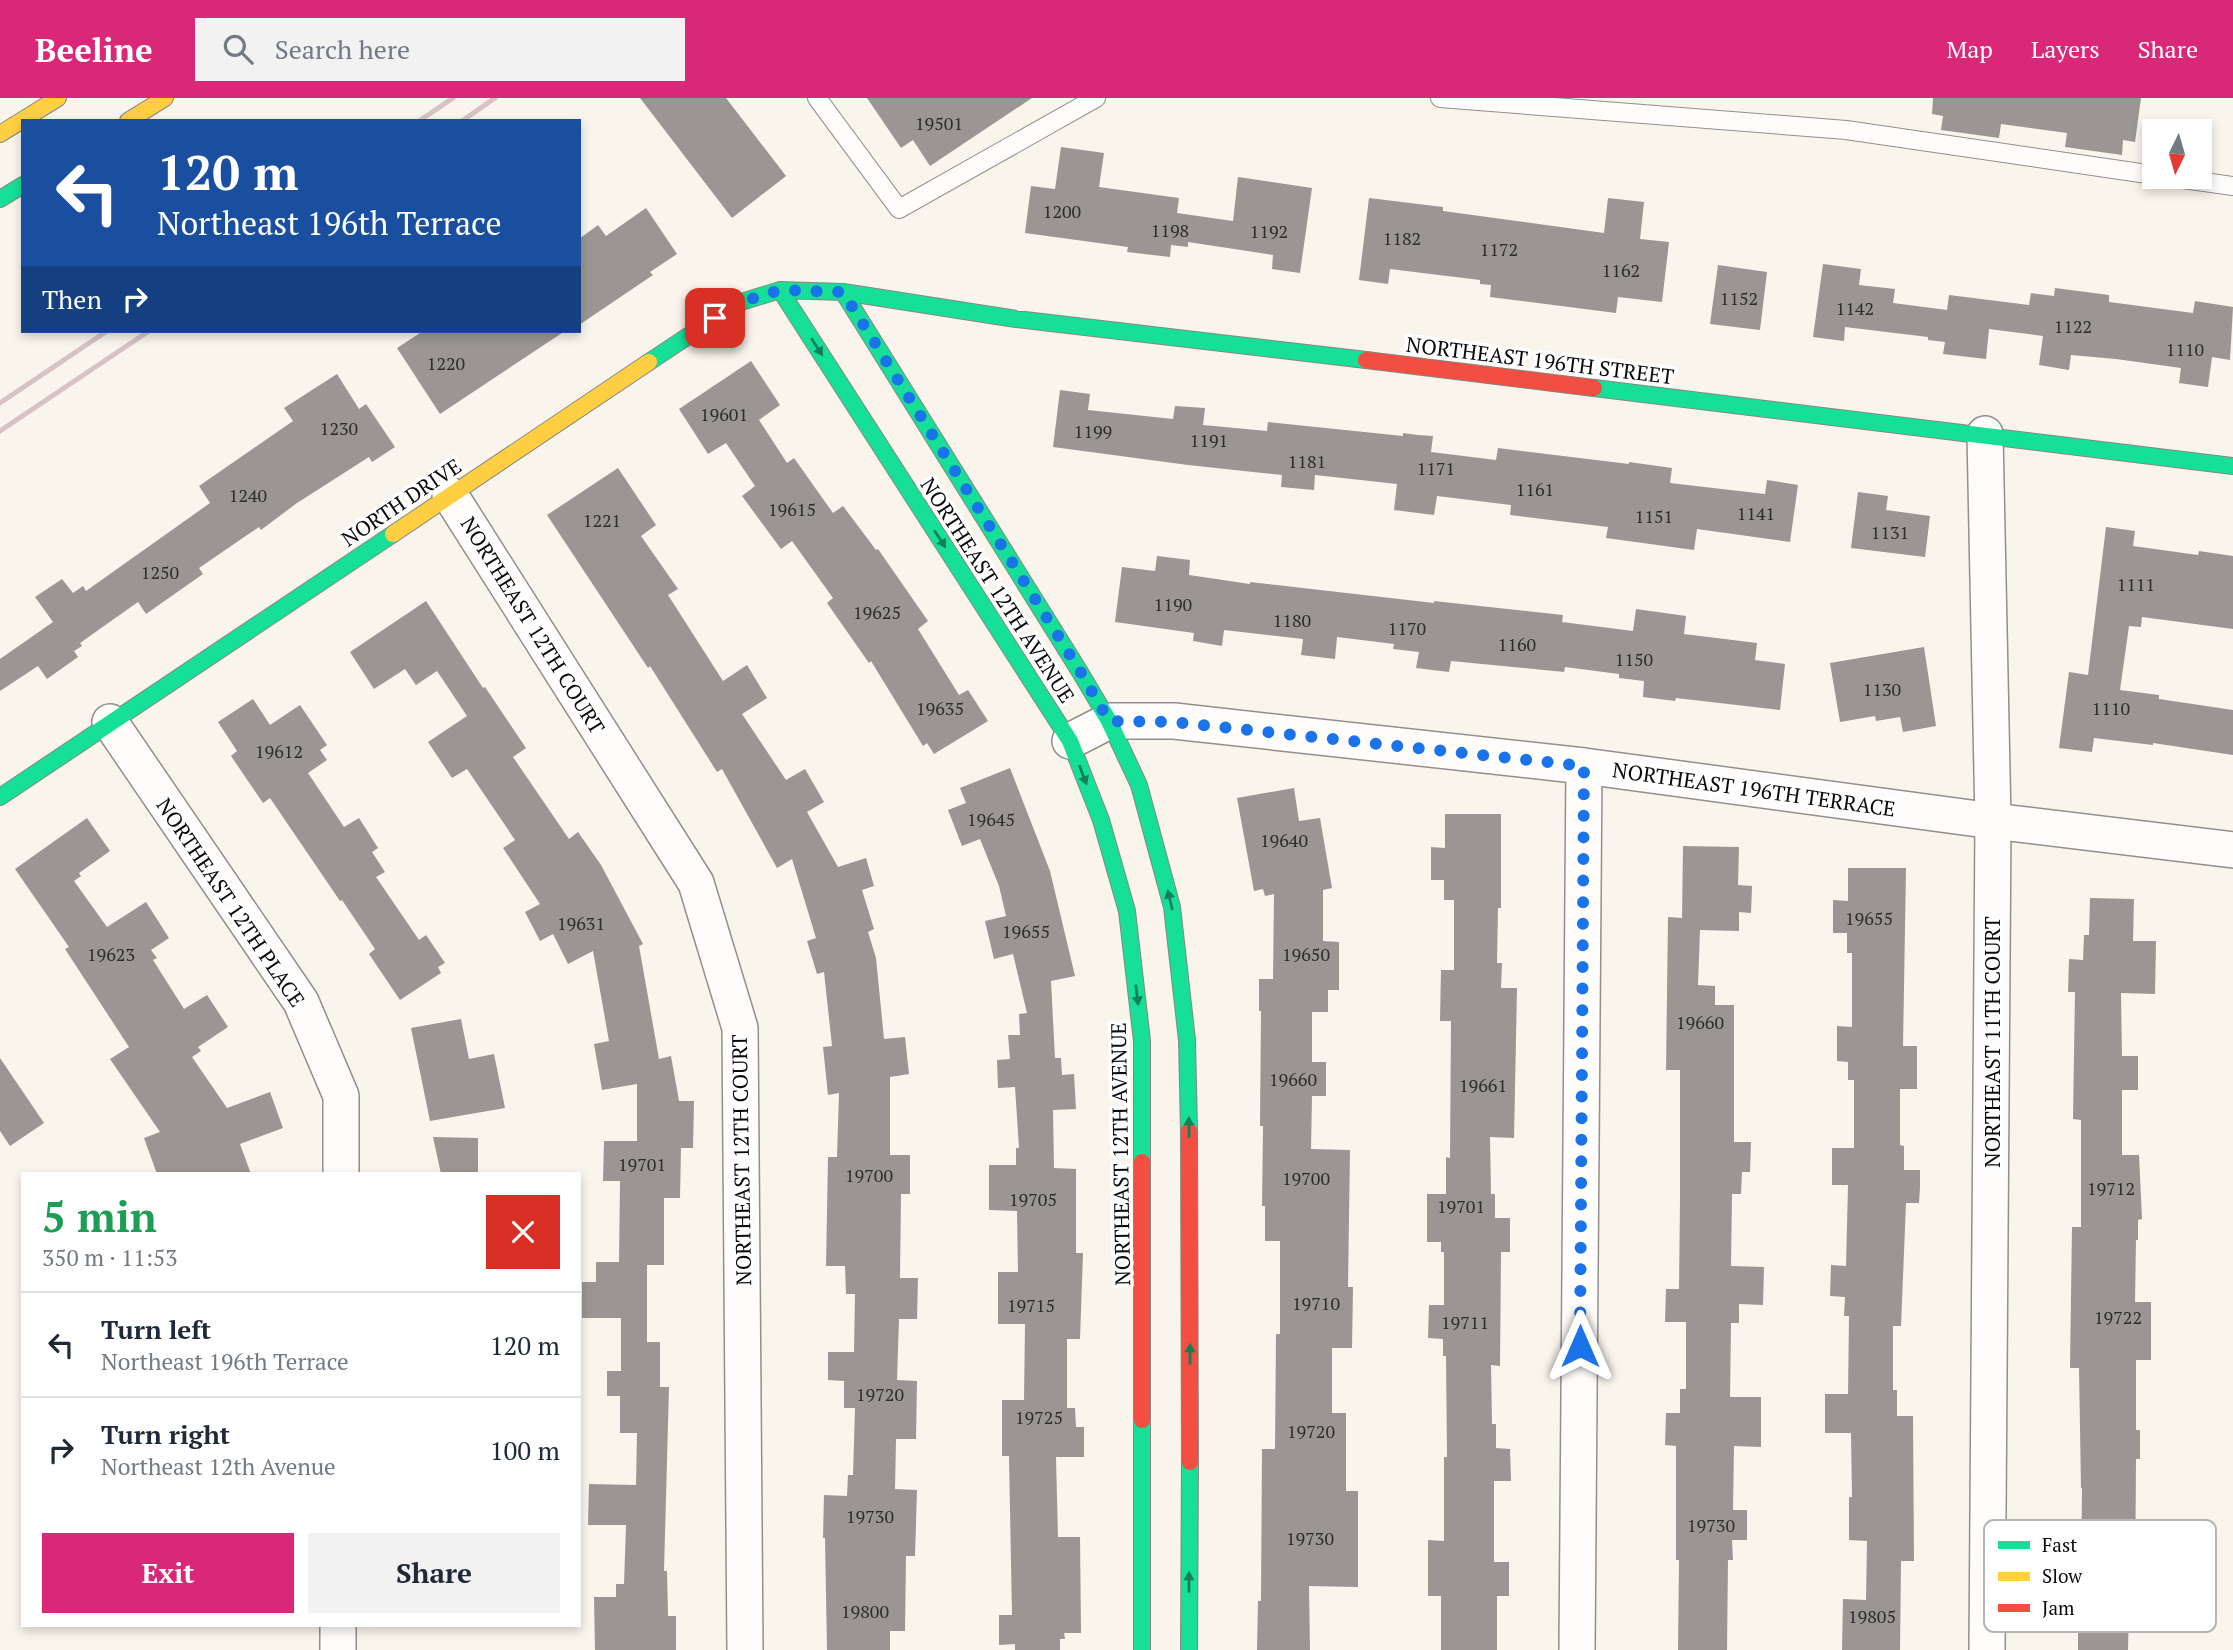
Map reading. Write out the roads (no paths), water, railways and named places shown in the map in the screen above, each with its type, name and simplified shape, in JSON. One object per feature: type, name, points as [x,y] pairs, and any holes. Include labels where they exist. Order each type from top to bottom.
[{"type":"main road","points":[[24,119],[58,98]]},
{"type":"main road","points":[[131,119],[165,98]]},
{"type":"main road","points":[[0,134],[21,121]]},
{"type":"main road","points":[[0,199],[21,186]]},
{"type":"main road","name":"NORTH DRIVE","points":[[0,797],[738,303],[780,290],[843,292]]},
{"type":"main road","name":"NORTHEAST 12TH AVENUE","points":[[780,290],[1070,741],[1101,820],[1127,911],[1142,1041],[1142,1650]]},
{"type":"main road","name":"NORTHEAST 196TH STREET","points":[[843,292],[1030,320],[1984,433],[2233,466]]},
{"type":"main road","name":"NORTHEAST 12TH AVENUE","points":[[843,292],[1109,721],[1139,785],[1172,907],[1187,1040],[1191,1207],[1189,1650]]},
{"type":"street","name":"NORTHEAST 11TH COURT","points":[[1984,433],[1993,821],[1988,1520]]},
{"type":"street","name":"NORTHEAST 12TH COURT","points":[[450,495],[696,883],[740,1028],[745,1650]]},
{"type":"street","name":"NORTHEAST 196TH TERRACE","points":[[1070,741],[1109,721],[1174,722],[1584,766],[1993,821],[2233,849]]},
{"type":"street","name":"NORTHEAST 12TH PLACE","points":[[110,722],[301,1002],[341,1096],[341,1172]]},
{"type":"street","points":[[1577,1650],[1584,766]]},
{"type":"street","points":[[338,1627],[338,1650]]},
{"type":"street","name":"NORTHEAST 11TH COURT","points":[[1987,1632],[1987,1650]]},
{"type":"lane","points":[[817,98],[899,209],[1096,98]]},
{"type":"lane","points":[[1440,98],[1846,130],[2142,173]]},
{"type":"lane","points":[[2212,183],[2233,186]]},
{"type":"railway","points":[[422,119],[453,98]]},
{"type":"railway","points":[[465,119],[495,98]]},
{"type":"railway","points":[[0,403],[104,333]]},
{"type":"railway","points":[[0,431],[146,333]]}]
